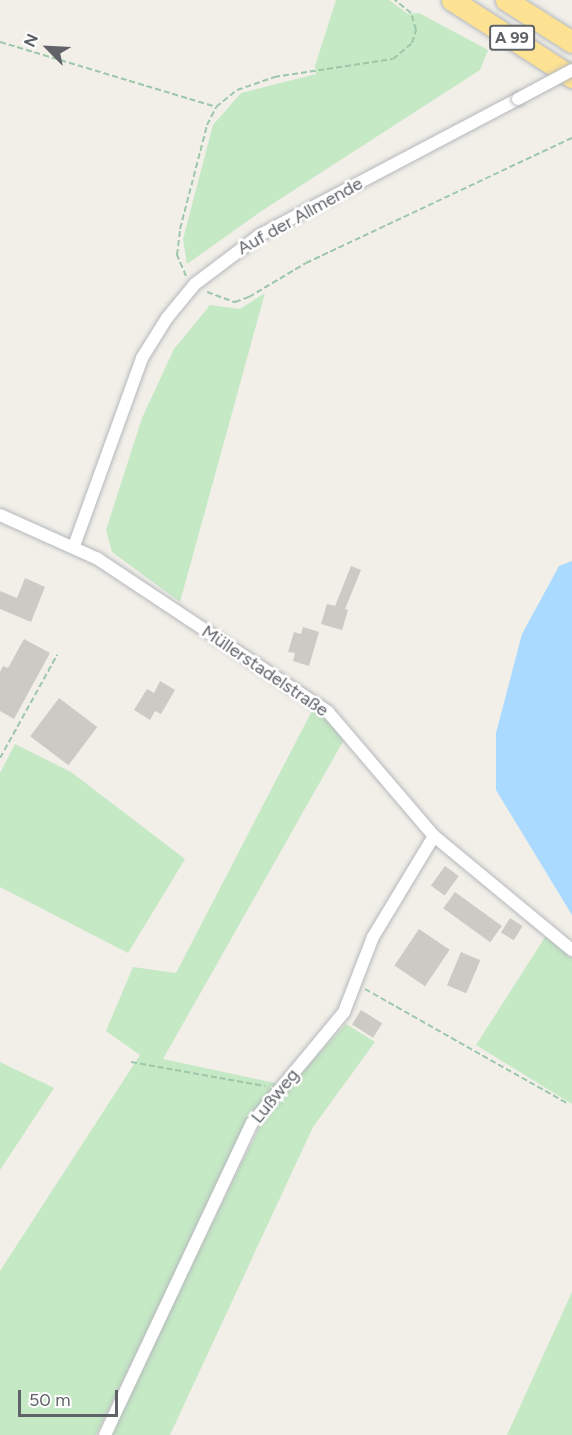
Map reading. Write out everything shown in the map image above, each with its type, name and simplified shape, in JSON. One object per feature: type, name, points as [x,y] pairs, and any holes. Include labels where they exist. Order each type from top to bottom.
[{"type":"highway","name":"A 99","points":[[452,0],[572,77]]},
{"type":"highway","name":"A 99","points":[[506,0],[572,42]]},
{"type":"street","name":"Auf der Allmende","points":[[74,546],[142,358],[166,318],[195,284],[260,235],[572,70]]},
{"type":"street","name":"Müllerstadelstraße","points":[[0,515],[74,546],[152,592],[232,651],[328,712],[435,836],[572,950]]},
{"type":"street","name":"Lußweg","points":[[105,1435],[252,1123],[344,1012],[357,985],[373,937],[435,836]]},
{"type":"path","points":[[395,0],[411,14],[416,30],[412,43],[393,59],[273,77],[237,90],[216,107],[207,125],[177,255],[184,274],[195,284],[215,297],[235,302],[249,297],[306,263],[547,147],[572,138]]},
{"type":"path","points":[[0,42],[216,107]]},
{"type":"path","points":[[0,758],[57,655]]},
{"type":"path","points":[[357,985],[568,1104]]},
{"type":"path","points":[[131,1062],[280,1089]]},
{"type":"green space","points":[[336,0],[389,0],[408,14],[419,13],[488,50],[480,70],[263,210],[187,264],[183,239],[213,125],[241,93],[316,74],[315,66]]},
{"type":"green space","points":[[265,293],[180,602],[112,552],[106,530],[142,418],[174,349],[210,305],[240,309]]},
{"type":"green space","points":[[315,705],[345,738],[163,1059],[279,1084],[249,1124],[96,1435],[0,1435],[0,1271],[140,1055],[106,1031],[133,967],[176,973]]},
{"type":"green space","points":[[15,744],[71,772],[185,859],[128,953],[0,887],[0,773]]},
{"type":"green space","points":[[547,934],[572,956],[572,1104],[476,1045]]},
{"type":"green space","points":[[346,1024],[375,1042],[313,1127],[170,1435],[109,1435],[268,1109]]},
{"type":"green space","points":[[0,1062],[54,1088],[0,1170]]},
{"type":"green space","points":[[572,1292],[572,1435],[507,1435]]},
{"type":"water","points":[[572,561],[572,915],[496,790],[496,733],[522,634],[559,566]]},
{"type":"building","points":[[351,566],[361,570],[345,609],[348,610],[342,630],[321,624],[327,604],[335,606]]},
{"type":"building","points":[[25,578],[45,587],[31,622],[0,609],[0,591],[17,598]]},
{"type":"building","points":[[303,627],[319,632],[309,666],[293,661],[295,653],[288,652],[294,632],[301,634]]},
{"type":"building","points":[[24,639],[50,653],[14,719],[0,711],[0,672],[3,666],[8,668]]},
{"type":"building","points":[[160,681],[175,690],[161,714],[155,711],[150,720],[134,710],[147,689],[154,693]]},
{"type":"building","points":[[59,698],[97,727],[68,765],[30,736]]},
{"type":"building","points":[[445,866],[459,876],[445,895],[431,885]]},
{"type":"building","points":[[455,892],[502,926],[490,942],[443,908]]},
{"type":"building","points":[[510,918],[523,926],[514,940],[501,932]]},
{"type":"building","points":[[419,929],[450,950],[425,986],[394,965]]},
{"type":"building","points":[[461,952],[480,960],[466,993],[447,985]]},
{"type":"building","points":[[361,1010],[382,1023],[373,1038],[352,1024]]}]
